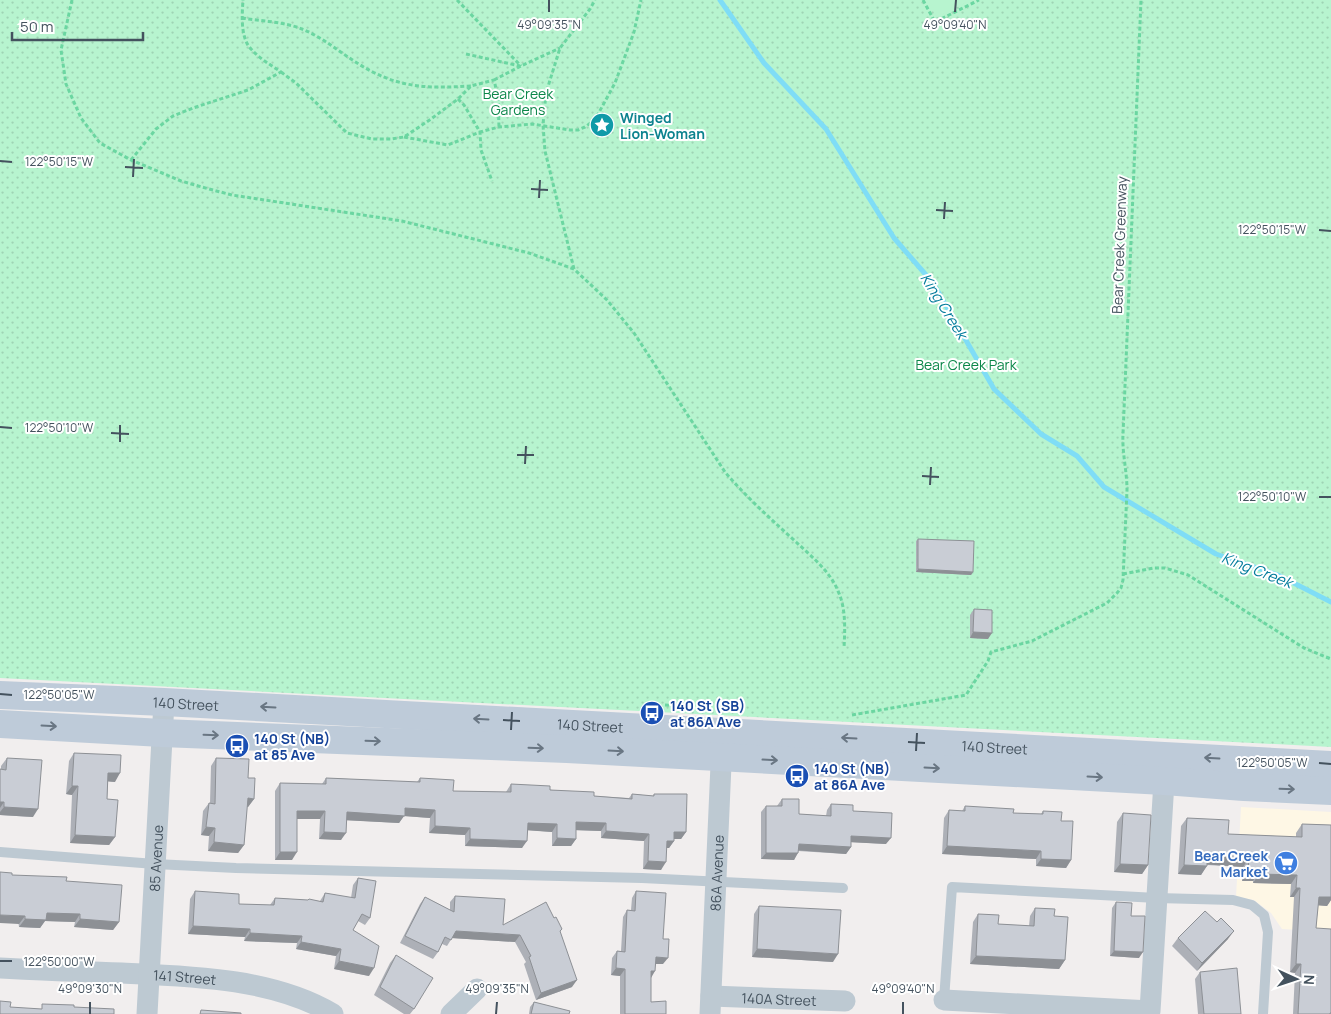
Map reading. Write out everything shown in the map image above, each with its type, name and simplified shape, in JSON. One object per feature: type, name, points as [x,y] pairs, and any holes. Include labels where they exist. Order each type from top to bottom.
[{"type":"main road","name":"140 Street","points":[[0,695],[164,702],[722,744],[1165,768],[1331,764]]},
{"type":"main road","name":"140 Street","points":[[0,724],[162,733],[567,749],[722,744]]},
{"type":"main road","name":"140 Street","points":[[1165,768],[1244,787],[1331,791]]},
{"type":"street","name":"85 Avenue","points":[[147,1014],[164,702]]},
{"type":"street","name":"86A Avenue","points":[[711,1005],[722,744]]},
{"type":"street","points":[[944,1000],[1150,1011],[1165,768]]},
{"type":"street","name":"141 Street","points":[[0,968],[183,976],[245,984],[291,994],[333,1014]]},
{"type":"street","points":[[451,1014],[477,990]]},
{"type":"street","name":"140A Street","points":[[711,1005],[845,1001]]},
{"type":"lane","points":[[0,852],[155,864],[256,869],[642,878],[843,888]]},
{"type":"lane","points":[[944,1000],[952,888],[1233,900],[1252,905],[1264,915],[1268,932],[1263,1014]]},
{"type":"path","points":[[72,0],[61,50],[66,84],[81,118],[100,142],[131,160],[181,181],[232,195],[402,221],[529,254],[574,269],[606,300],[634,333],[738,488],[817,562],[830,577],[838,591],[843,609],[845,626],[844,648]]},
{"type":"path","points":[[242,0],[242,18],[247,45],[252,51],[296,83],[347,133],[372,139],[404,137],[448,145],[480,132],[499,127],[532,124],[578,130],[592,122],[615,83],[634,32],[641,0]]},
{"type":"path","points":[[457,0],[521,66]]},
{"type":"path","points":[[574,269],[545,151],[543,125],[546,93],[560,48],[595,0]]},
{"type":"path","points":[[924,0],[935,22],[979,0]]},
{"type":"path","name":"Bear Creek Greenway","points":[[1123,574],[1127,480],[1122,448],[1122,434],[1141,0]]},
{"type":"path","points":[[242,18],[301,28],[370,71],[418,87],[471,86],[494,80],[560,48]]},
{"type":"path","points":[[466,54],[521,66]]},
{"type":"path","points":[[131,160],[156,129],[173,116],[248,90],[280,72]]},
{"type":"path","points":[[494,80],[498,97],[499,127]]},
{"type":"path","points":[[404,137],[458,99],[471,86]]},
{"type":"path","points":[[458,99],[464,105],[480,132],[481,150],[492,181]]},
{"type":"path","points":[[846,715],[856,715],[966,695],[988,661],[991,652],[1032,641],[1107,603],[1121,588],[1123,574],[1154,568],[1165,568],[1188,575],[1304,648],[1331,659]]},
{"type":"shaded area","points":[[1241,807],[1331,812],[1331,932],[1282,929],[1271,913],[1254,900],[1236,897]]},
{"type":"green space","name":"Bear Creek Park","points":[[0,0],[1331,0],[1331,747],[0,678]]},
{"type":"green space","points":[[929,0],[971,0],[937,17]]},
{"type":"building","points":[[918,539],[974,541],[973,572],[918,569]]},
{"type":"building","points":[[974,609],[992,610],[992,633],[973,632]]},
{"type":"building","points":[[74,753],[121,755],[120,773],[108,773],[107,799],[118,800],[115,837],[75,835],[78,786],[72,786]]},
{"type":"building","points":[[7,758],[42,760],[38,809],[4,807],[4,802],[0,802],[0,769],[6,770]]},
{"type":"building","points":[[216,758],[249,759],[248,778],[255,778],[254,799],[248,798],[244,845],[214,842],[215,828],[206,827],[209,803],[215,804]]},
{"type":"building","points":[[326,778],[420,782],[420,778],[454,780],[453,791],[511,792],[511,784],[550,786],[550,790],[594,792],[594,796],[632,799],[632,794],[654,796],[654,794],[687,794],[686,832],[674,832],[674,841],[667,841],[666,862],[648,861],[649,834],[606,831],[606,823],[576,822],[576,839],[557,838],[557,824],[528,823],[527,841],[470,839],[470,828],[435,826],[435,810],[405,808],[405,816],[347,812],[346,833],[324,832],[325,811],[297,811],[297,852],[280,852],[280,783],[326,784]]},
{"type":"building","points":[[782,799],[799,799],[799,814],[831,816],[831,804],[853,805],[853,811],[892,813],[891,838],[851,836],[851,847],[799,844],[798,853],[766,853],[766,806],[782,806]]},
{"type":"building","points":[[965,806],[1014,809],[1013,813],[1043,814],[1043,811],[1062,812],[1061,821],[1073,821],[1071,860],[1041,859],[1041,851],[947,846],[949,810],[965,811]]},
{"type":"building","points":[[1123,813],[1151,815],[1148,865],[1120,864]]},
{"type":"building","points":[[1187,818],[1229,820],[1228,834],[1302,837],[1302,824],[1331,825],[1331,897],[1319,897],[1316,928],[1331,929],[1330,1014],[1298,1014],[1301,964],[1296,964],[1300,888],[1296,888],[1297,875],[1248,872],[1249,858],[1207,856],[1207,866],[1184,865]]},
{"type":"building","points":[[0,872],[12,873],[12,875],[67,877],[66,881],[122,885],[119,922],[80,919],[80,914],[47,913],[46,920],[25,919],[25,916],[0,915]]},
{"type":"building","points":[[358,878],[376,881],[370,918],[362,914],[353,930],[379,946],[374,968],[339,961],[341,949],[301,942],[302,936],[250,933],[250,929],[193,926],[195,891],[239,894],[239,904],[274,905],[275,898],[309,899],[323,902],[325,893],[355,898]]},
{"type":"building","points":[[636,891],[666,893],[663,939],[669,939],[668,958],[656,957],[655,971],[651,971],[651,1002],[666,1001],[666,1014],[625,1014],[625,969],[616,968],[617,951],[625,952],[627,910],[635,911]]},
{"type":"building","points":[[455,896],[505,899],[503,925],[546,902],[562,929],[560,931],[577,980],[541,993],[529,957],[531,956],[520,935],[456,931],[451,940],[445,937],[438,952],[405,936],[425,897],[454,912]]},
{"type":"building","points":[[1116,902],[1132,903],[1131,916],[1145,916],[1143,952],[1114,951]]},
{"type":"building","points":[[759,906],[841,910],[838,954],[757,949]]},
{"type":"building","points":[[1035,908],[1055,909],[1054,916],[1068,917],[1065,960],[976,956],[978,914],[999,915],[998,924],[1034,926]]},
{"type":"building","points":[[1205,911],[1217,922],[1221,918],[1234,931],[1202,963],[1178,938]]},
{"type":"building","points":[[396,955],[433,978],[414,1009],[380,987]]},
{"type":"building","points":[[1237,968],[1241,1014],[1204,1014],[1200,972]]},
{"type":"building","points":[[0,1001],[11,1002],[10,1007],[42,1009],[42,1004],[114,1009],[114,1014],[0,1014]]},
{"type":"building","points":[[534,1002],[570,1011],[569,1014],[531,1014]]},
{"type":"building","points":[[201,1010],[241,1013],[241,1014],[200,1014]]},
{"type":"waterway","name":"King Creek","points":[[720,0],[764,63],[826,129],[894,238],[933,283],[994,389],[1041,434],[1077,456],[1104,487],[1216,554],[1278,575],[1331,602]]},
{"type":"place","name":"Winged Lion-Woman","points":[[602,125]]},
{"type":"place","name":"140 St (SB) at 86A Ave","points":[[652,713]]},
{"type":"place","name":"140 St (NB) at 85 Ave","points":[[237,746]]},
{"type":"place","name":"140 St (NB) at 86A Ave","points":[[797,776]]},
{"type":"place","name":"Bear Creek Market","points":[[1286,863]]},
{"type":"park label","name":"Bear Creek Gardens","points":[[518,102]]}]
